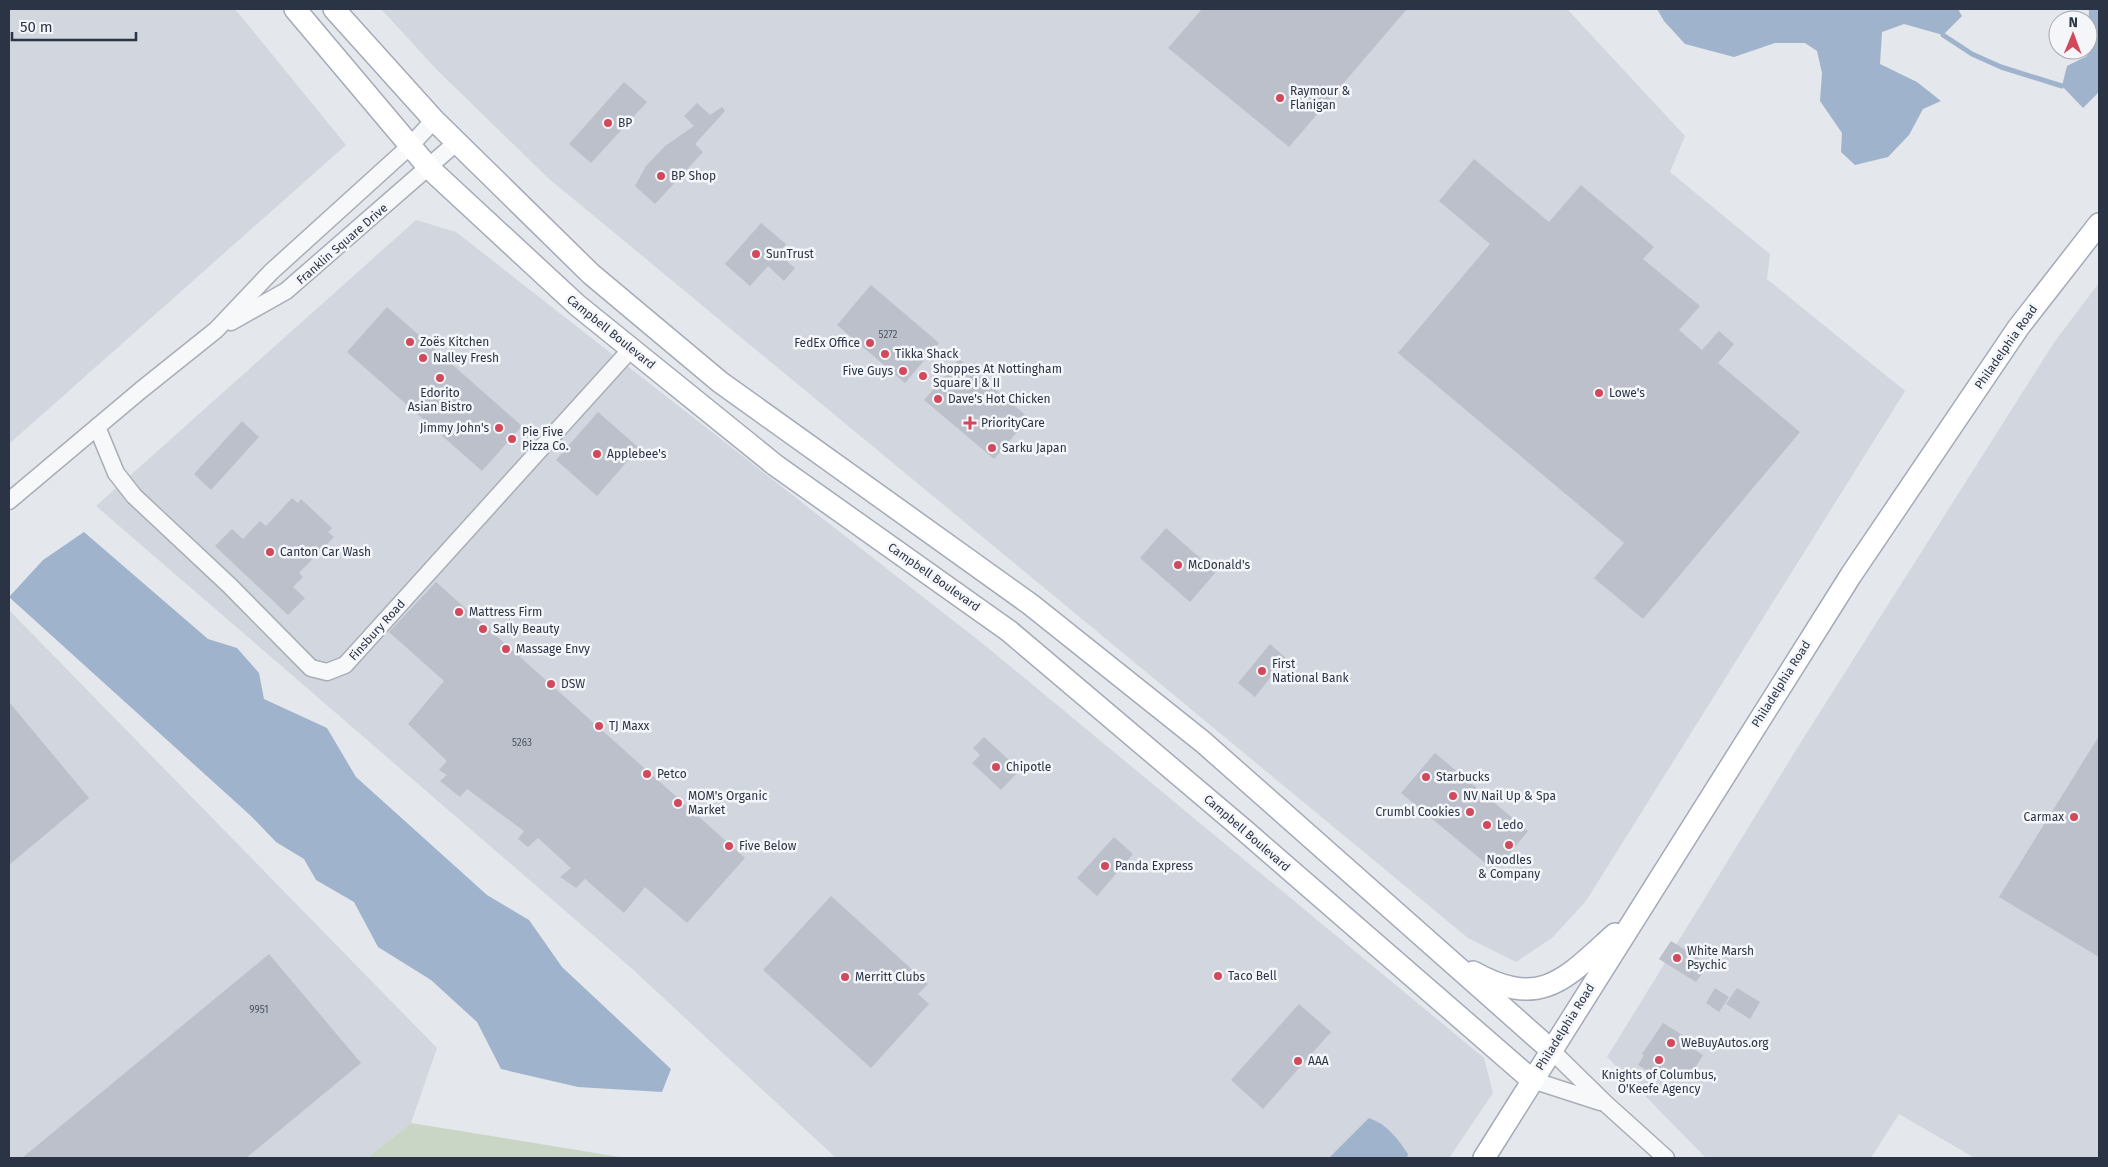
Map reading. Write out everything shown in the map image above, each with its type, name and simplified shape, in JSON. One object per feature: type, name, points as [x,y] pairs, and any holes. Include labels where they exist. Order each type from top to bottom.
[{"type":"main road","name":"Campbell Boulevard","points":[[295,9],[429,168],[576,305],[775,465],[1009,631],[1208,799],[1532,1080]]},
{"type":"main road","name":"Campbell Boulevard","points":[[334,9],[434,120],[592,274],[720,382],[1052,621],[1203,742],[1551,1050]]},
{"type":"main road","name":"Philadelphia Road","points":[[1484,1158],[1632,919],[1851,575],[2018,328],[2099,224]]},
{"type":"main road","points":[[1441,954],[1499,985],[1514,989],[1544,988],[1556,983],[1581,965],[1632,919]]},
{"type":"street","name":"Franklin Square Drive","points":[[9,501],[216,330],[271,272],[410,146],[434,120]]},
{"type":"street","name":"Franklin Square Drive","points":[[216,330],[286,291],[457,142]]},
{"type":"street","name":"Finsbury Road","points":[[97,427],[116,473],[134,496],[229,585],[311,668],[327,672],[345,665],[631,349]]},
{"type":"street","name":"Campbell Boulevard","points":[[1551,1050],[1605,1103],[1666,1158]]},
{"type":"street","name":"Campbell Boulevard","points":[[1532,1080],[1605,1103]]},
{"type":"shaded area","points":[[9,9],[235,9],[346,145],[9,444]]},
{"type":"shaded area","points":[[381,9],[1567,9],[1685,136],[1670,172],[1770,254],[1767,279],[1905,391],[1586,901],[1553,937],[1516,962],[1468,938],[548,178],[437,70]]},
{"type":"shaded area","points":[[416,220],[456,232],[987,647],[1484,1058],[1493,1093],[1449,1158],[836,1158],[629,966],[96,506]]},
{"type":"shaded area","points":[[2099,283],[2099,1158],[1975,1158],[1899,1114],[1871,1158],[1706,1158],[1607,1057],[1801,742],[2055,341]]},
{"type":"shaded area","points":[[9,610],[437,1048],[411,1123],[367,1158],[9,1158]]},
{"type":"green space","points":[[411,1123],[626,1158],[367,1158]]},
{"type":"water","points":[[1657,9],[1958,9],[1962,16],[1943,35],[1904,24],[1882,32],[1880,64],[1917,82],[1941,101],[1923,109],[1909,135],[1888,157],[1855,165],[1841,152],[1842,133],[1820,101],[1822,73],[1817,51],[1805,43],[1775,43],[1734,57],[1685,44],[1664,21]]},
{"type":"water","points":[[2099,9],[2099,92],[2083,108],[2062,86],[2067,66],[2079,60],[2098,60],[2098,10],[2089,10]]},
{"type":"water","points":[[84,532],[208,639],[237,648],[259,673],[264,699],[327,728],[356,777],[487,895],[529,920],[562,967],[671,1069],[662,1092],[578,1087],[501,1069],[477,1022],[431,980],[378,947],[354,902],[316,880],[304,859],[276,842],[251,816],[9,597],[43,560]]},
{"type":"water","points":[[1369,1118],[1382,1124],[1392,1133],[1408,1154],[1407,1158],[1329,1158]]},
{"type":"building","name":"Raymour & Flanigan","points":[[1202,9],[1407,9],[1289,147],[1168,48]]},
{"type":"building","name":"BP","points":[[624,82],[647,102],[591,163],[569,144]]},
{"type":"building","name":"BP Shop","points":[[697,103],[710,115],[722,107],[725,111],[695,144],[703,152],[655,204],[635,186],[646,166],[665,146],[694,126],[684,116]]},
{"type":"building","name":"Lowe's","points":[[1474,159],[1549,222],[1581,185],[1654,247],[1643,259],[1700,306],[1679,330],[1702,350],[1719,331],[1734,344],[1718,363],[1800,432],[1643,619],[1594,578],[1624,543],[1398,353],[1490,244],[1439,201]]},
{"type":"building","name":"SunTrust","points":[[761,223],[786,244],[778,254],[795,268],[784,281],[768,266],[750,286],[725,264]]},
{"type":"building","points":[[871,285],[939,343],[905,383],[837,325]]},
{"type":"building","points":[[387,307],[522,426],[482,471],[347,352]]},
{"type":"building","points":[[959,359],[1029,418],[994,459],[924,400]]},
{"type":"building","name":"Applebee's","points":[[598,412],[639,448],[597,496],[556,460]]},
{"type":"building","points":[[242,421],[259,437],[211,490],[194,474]]},
{"type":"building","name":"Canton Car Wash","points":[[292,498],[298,503],[301,499],[332,528],[328,532],[334,537],[299,573],[303,577],[293,587],[305,598],[288,615],[215,546],[232,529],[243,539],[260,521],[266,526]]},
{"type":"building","name":"McDonald's","points":[[1166,528],[1216,572],[1190,602],[1140,558]]},
{"type":"building","points":[[436,582],[745,858],[687,923],[645,887],[624,913],[585,879],[576,888],[560,877],[571,868],[538,838],[528,847],[518,839],[524,831],[467,789],[460,797],[440,781],[447,775],[439,770],[447,761],[408,724],[444,681],[389,632]]},
{"type":"building","name":"First National Bank","points":[[1270,644],[1286,658],[1255,697],[1238,683]]},
{"type":"building","points":[[9,702],[89,798],[9,865]]},
{"type":"building","name":"Carmax","points":[[2099,736],[2099,957],[1999,897]]},
{"type":"building","name":"Chipotle","points":[[984,737],[1020,770],[1001,790],[972,763],[980,755],[973,748]]},
{"type":"building","points":[[1435,753],[1528,831],[1495,871],[1401,793]]},
{"type":"building","name":"Panda Express","points":[[1114,837],[1133,854],[1097,896],[1077,878]]},
{"type":"building","name":"Merritt Clubs","points":[[831,896],[928,984],[918,994],[929,1004],[871,1068],[763,970]]},
{"type":"building","points":[[1671,941],[1707,963],[1705,965],[1707,967],[1696,982],[1659,959]]},
{"type":"building","points":[[269,954],[361,1063],[246,1158],[22,1158]]},
{"type":"building","points":[[1715,988],[1729,997],[1719,1012],[1706,1003]]},
{"type":"building","points":[[1737,988],[1760,1002],[1750,1019],[1726,1004]]},
{"type":"building","points":[[1299,1004],[1331,1032],[1263,1109],[1231,1080]]},
{"type":"building","points":[[1663,1023],[1689,1039],[1685,1044],[1703,1055],[1689,1078],[1673,1068],[1665,1081],[1638,1065],[1644,1055],[1642,1054]]},
{"type":"waterway","points":[[1943,35],[1972,54],[2001,67],[2062,86]]},
{"type":"place","name":"Raymour & Flanigan","points":[[1280,98]]},
{"type":"place","name":"BP","points":[[608,123]]},
{"type":"place","name":"BP Shop","points":[[661,176]]},
{"type":"place","name":"SunTrust","points":[[756,254]]},
{"type":"place","name":"Zoës Kitchen","points":[[410,342]]},
{"type":"place","name":"FedEx Office","points":[[870,343]]},
{"type":"place","name":"Tikka Shack","points":[[885,354]]},
{"type":"place","name":"Nalley Fresh","points":[[423,358]]},
{"type":"place","name":"Five Guys","points":[[903,371]]},
{"type":"place","name":"Shoppes At Nottingham Square I & II","points":[[923,376]]},
{"type":"place","name":"Edorito Asian Bistro","points":[[440,378]]},
{"type":"place","name":"Lowe's","points":[[1599,393]]},
{"type":"place","name":"Dave's Hot Chicken","points":[[938,399]]},
{"type":"place","name":"PriorityCare","points":[[970,423]]},
{"type":"place","name":"Jimmy John's","points":[[499,428]]},
{"type":"place","name":"Pie Five Pizza Co.","points":[[512,439]]},
{"type":"place","name":"Sarku Japan","points":[[992,448]]},
{"type":"place","name":"Applebee's","points":[[597,454]]},
{"type":"place","name":"Canton Car Wash","points":[[270,552]]},
{"type":"place","name":"McDonald's","points":[[1178,565]]},
{"type":"place","name":"Mattress Firm","points":[[459,612]]},
{"type":"place","name":"Sally Beauty","points":[[483,629]]},
{"type":"place","name":"Massage Envy","points":[[506,649]]},
{"type":"place","name":"First National Bank","points":[[1262,671]]},
{"type":"place","name":"DSW","points":[[551,684]]},
{"type":"place","name":"TJ Maxx","points":[[599,726]]},
{"type":"place","name":"Chipotle","points":[[996,767]]},
{"type":"place","name":"Petco","points":[[647,774]]},
{"type":"place","name":"Starbucks","points":[[1426,777]]},
{"type":"place","name":"NV Nail Up & Spa","points":[[1453,796]]},
{"type":"place","name":"MOM's Organic Market","points":[[678,803]]},
{"type":"place","name":"Crumbl Cookies","points":[[1470,812]]},
{"type":"place","name":"Carmax","points":[[2074,817]]},
{"type":"place","name":"Ledo","points":[[1487,825]]},
{"type":"place","name":"Noodles & Company","points":[[1509,845]]},
{"type":"place","name":"Five Below","points":[[729,846]]},
{"type":"place","name":"Panda Express","points":[[1105,866]]},
{"type":"place","name":"White Marsh Psychic","points":[[1677,958]]},
{"type":"place","name":"Taco Bell","points":[[1218,976]]},
{"type":"place","name":"Merritt Clubs","points":[[845,977]]},
{"type":"place","name":"WeBuyAutos.org","points":[[1671,1043]]},
{"type":"place","name":"Knights of Columbus, O'Keefe Agency","points":[[1659,1060]]},
{"type":"place","name":"AAA","points":[[1298,1061]]}]
